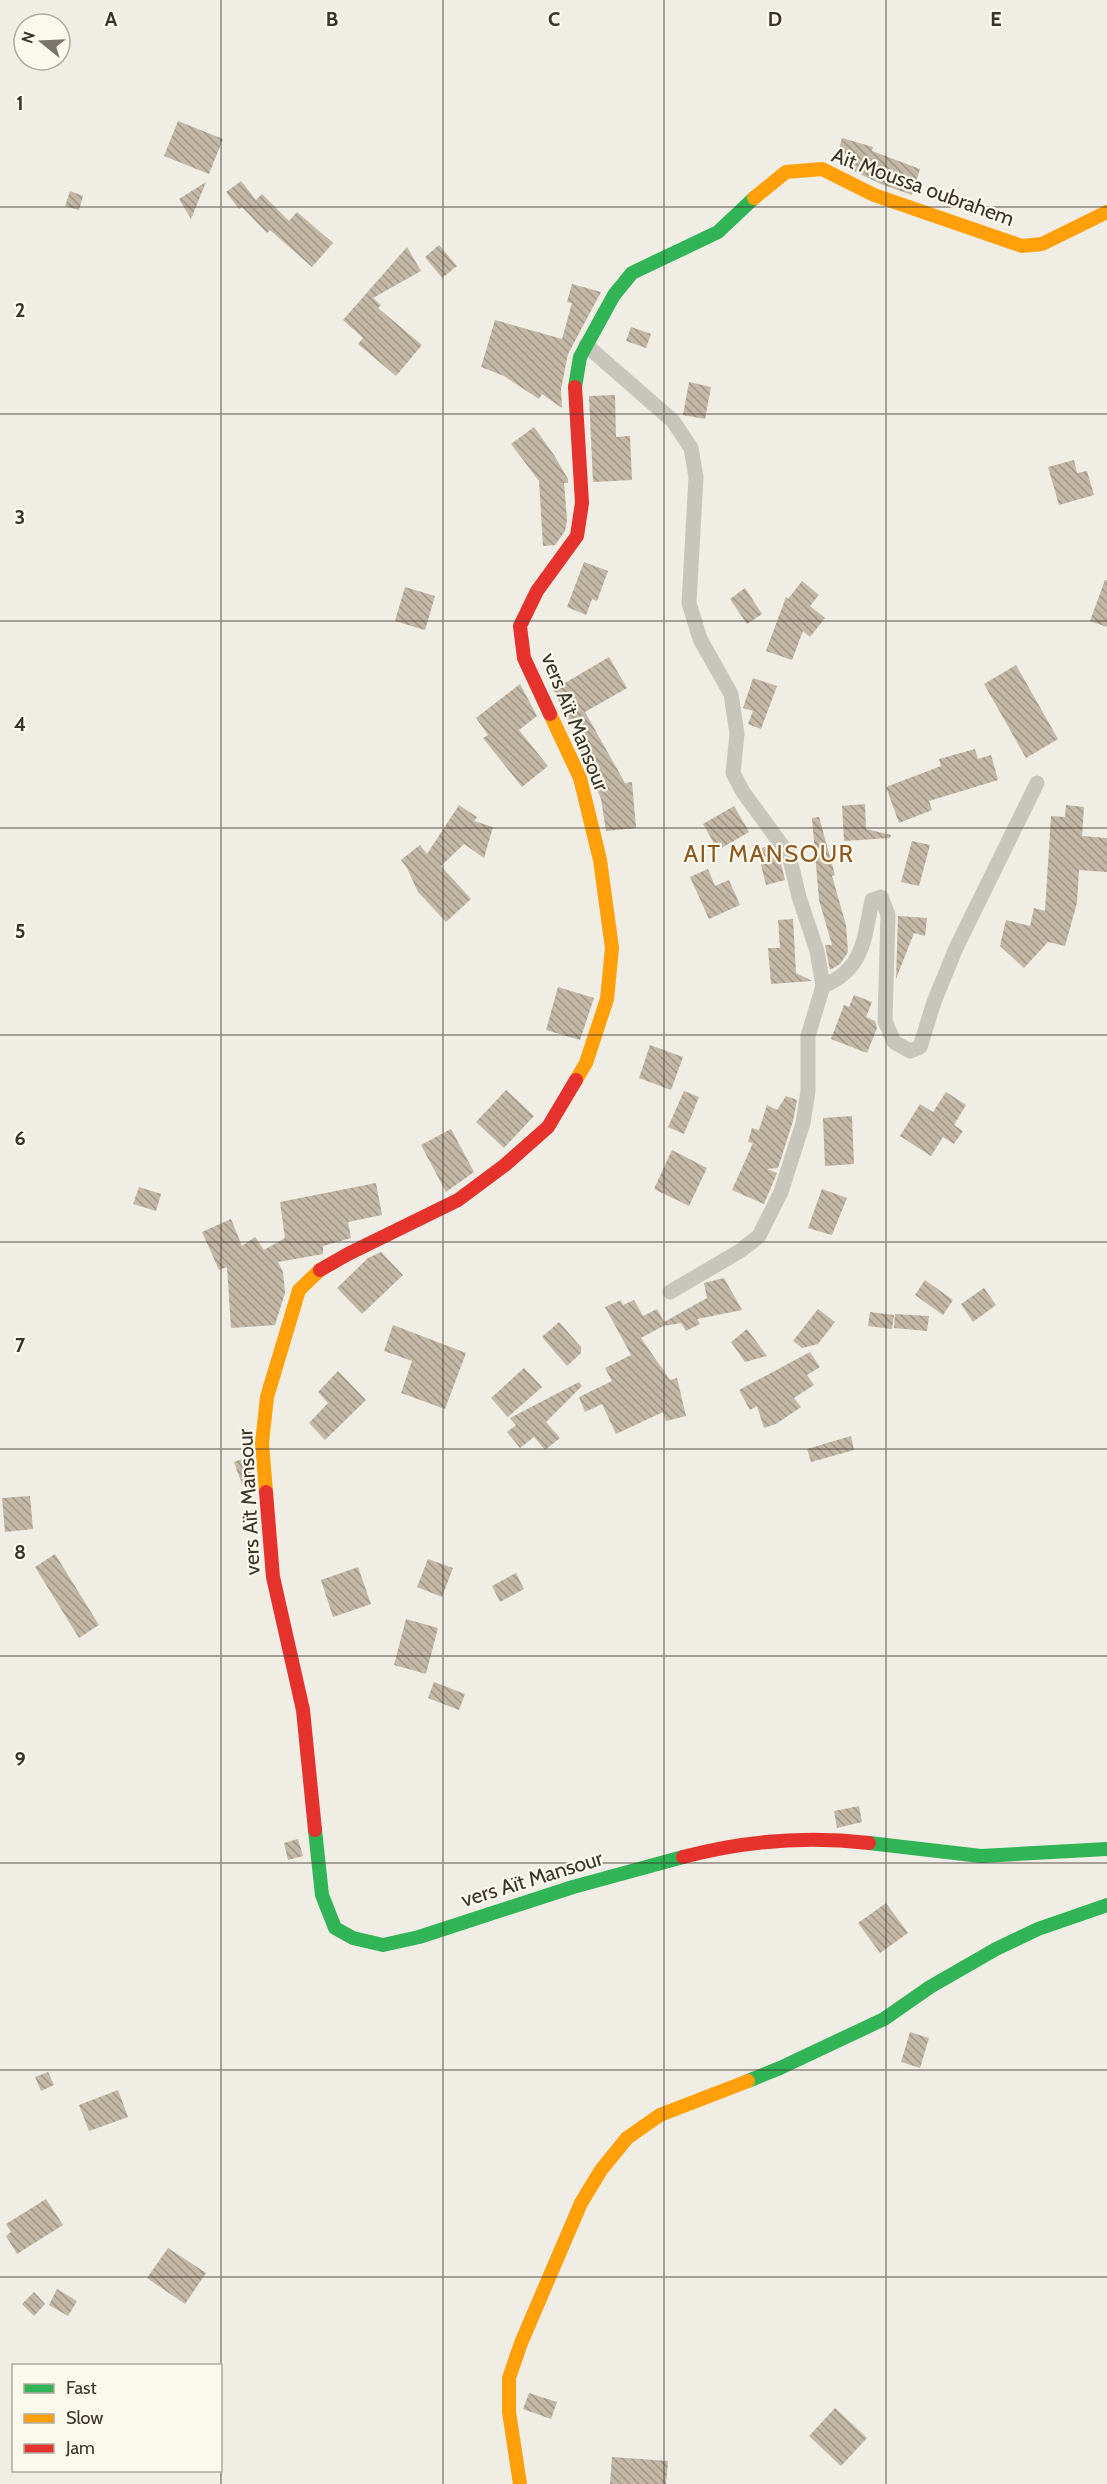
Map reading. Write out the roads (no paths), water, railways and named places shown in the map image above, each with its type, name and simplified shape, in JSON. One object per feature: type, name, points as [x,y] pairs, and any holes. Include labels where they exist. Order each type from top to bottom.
[{"type":"street","name":"Ait Moussa oubrahem","points":[[614,295],[632,273],[718,232],[750,201],[786,172],[822,170],[874,195],[1022,246],[1042,244],[1107,212]]},
{"type":"street","name":"vers Aït Mansour","points":[[614,295],[580,357],[574,391],[582,503],[577,536],[537,591],[520,626],[524,658],[580,778],[600,860],[612,948],[607,999],[586,1063],[549,1128],[506,1165],[458,1200],[348,1254],[319,1271],[299,1290],[267,1397],[262,1443],[273,1576],[303,1710],[322,1895],[336,1929],[353,1938],[383,1945],[419,1937],[573,1887],[712,1849],[776,1841],[851,1841],[981,1856],[1107,1849]]},
{"type":"street","points":[[586,345],[673,422],[691,448],[696,477],[689,603],[700,639],[730,694],[737,735],[733,773],[743,792],[789,855],[799,897],[817,951],[823,986],[807,1036],[808,1091],[803,1123],[780,1192],[759,1236],[740,1251],[670,1292]]},
{"type":"street","points":[[823,986],[839,979],[850,969],[862,949],[872,900],[881,897],[888,915],[885,1022],[894,1041],[910,1051],[920,1047],[934,1002],[956,948],[1037,783]]},
{"type":"street","points":[[520,2484],[509,2412],[509,2378],[521,2343],[581,2203],[601,2170],[627,2138],[660,2115],[780,2067],[884,2019],[930,1987],[1006,1944],[1038,1929],[1107,1905]]},
{"type":"district","name":"AIT MANSOUR","points":[[769,854]]}]
